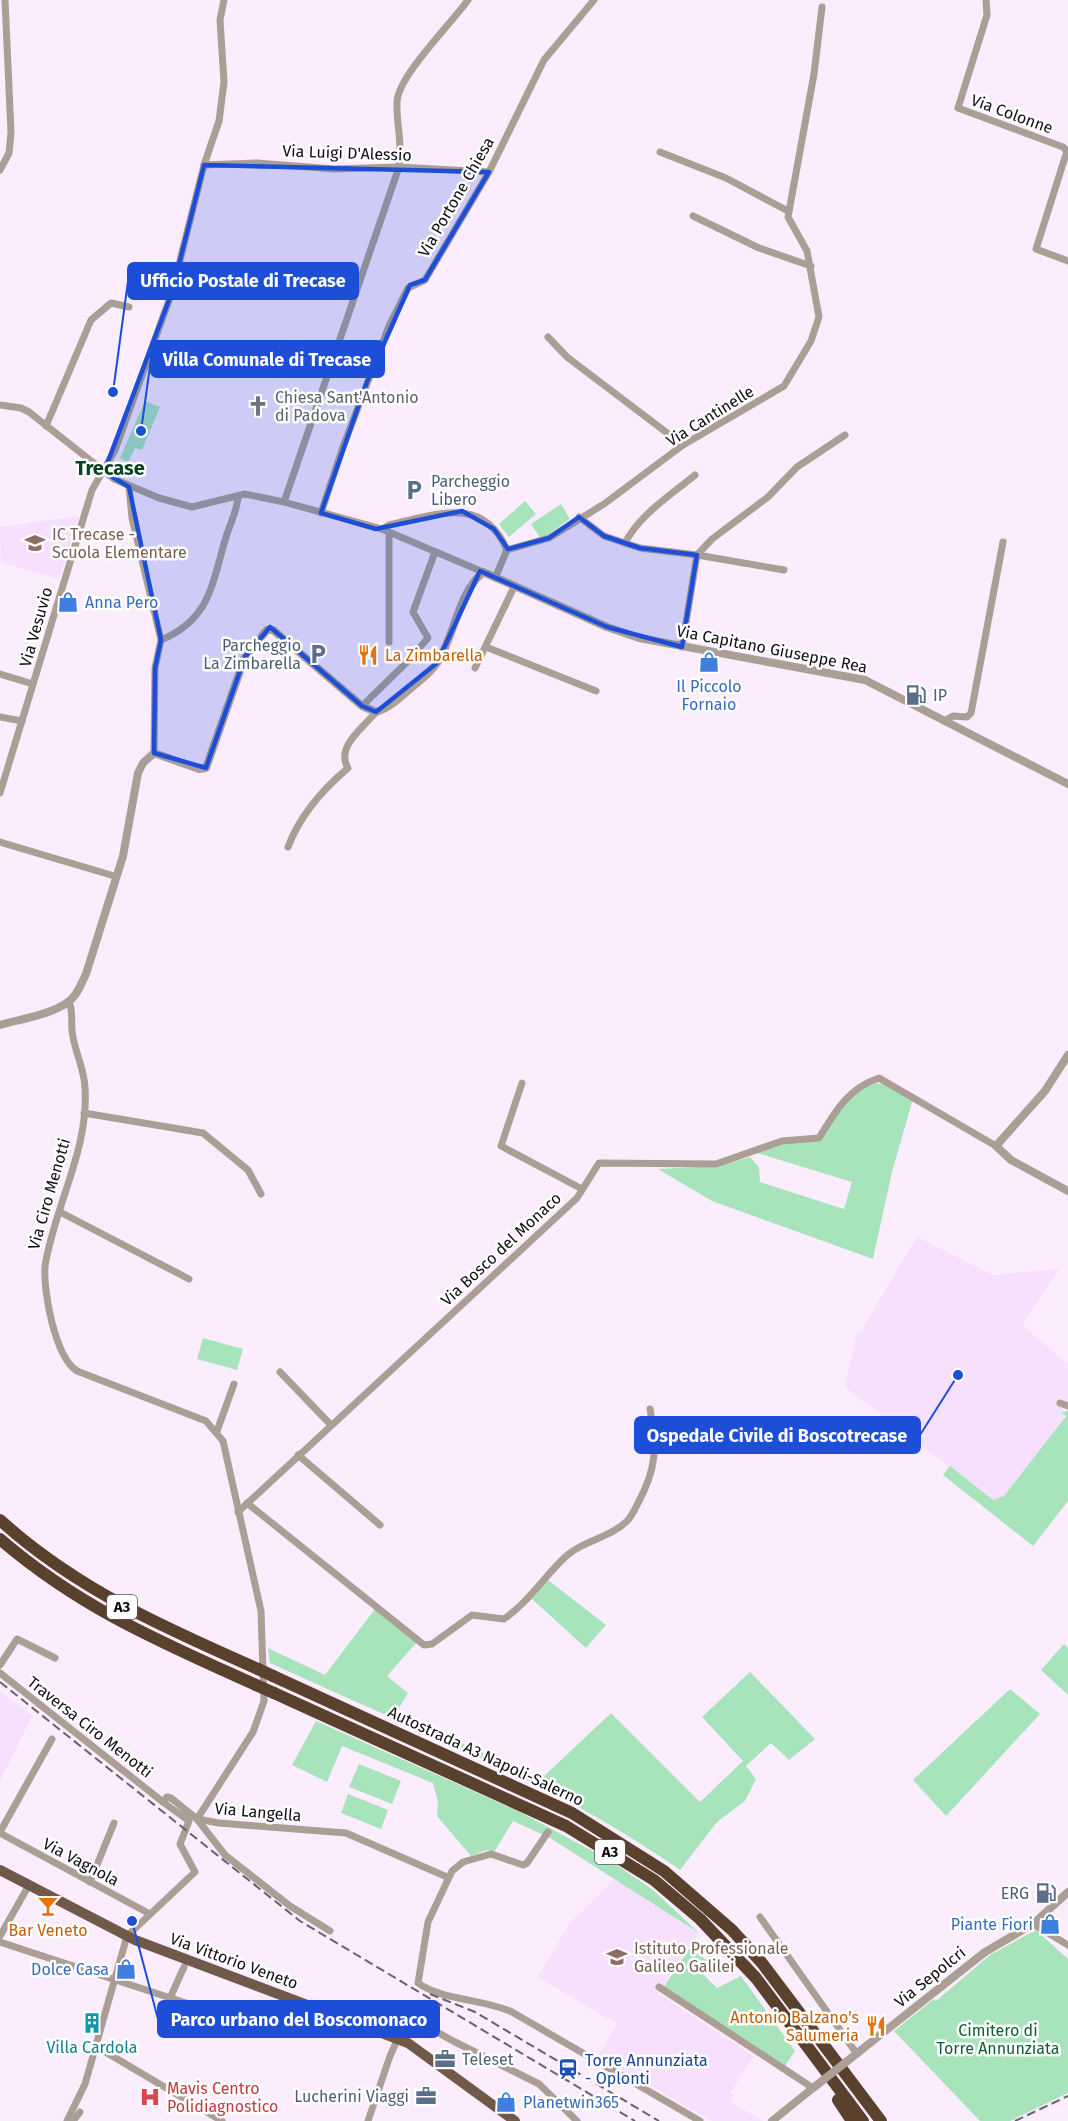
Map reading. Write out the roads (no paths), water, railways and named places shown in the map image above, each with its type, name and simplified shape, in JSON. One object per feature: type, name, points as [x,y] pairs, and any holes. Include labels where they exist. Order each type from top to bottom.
[{"type":"highway","name":"Autostrada A3 Napoli-Salerno","points":[[0,1520],[55,1566],[103,1597],[562,1808],[604,1831],[664,1870],[732,1930],[762,1963],[881,2121]]},
{"type":"highway","name":"Autostrada A3 Napoli-Salerno","points":[[0,1539],[83,1601],[153,1638],[525,1806],[566,1826],[629,1863],[700,1919],[742,1962],[863,2121]]},
{"type":"highway","points":[[783,2013],[811,2062],[852,2121]]},
{"type":"main road","name":"Via Vittorio Veneto","points":[[0,1870],[127,1936],[397,2037],[515,2121]]},
{"type":"street","points":[[0,170],[9,153],[11,132],[5,0]]},
{"type":"street","name":"Via Vesuvio","points":[[0,793],[92,490],[115,450],[172,292],[204,165],[219,121],[224,82],[220,20],[225,0]]},
{"type":"street","points":[[284,502],[399,167],[401,144],[397,101],[400,90],[408,74],[468,0]]},
{"type":"street","name":"Via Portone Chiesa","points":[[321,513],[367,382],[408,288],[425,280],[489,172],[544,60],[594,0]]},
{"type":"street","name":"Via Colonne","points":[[986,0],[985,22],[958,108],[1063,147],[1066,151],[1036,249],[1068,261]]},
{"type":"street","points":[[660,152],[726,178],[788,211],[806,118],[822,7]]},
{"type":"street","name":"Via Luigi D'Alessio","points":[[204,165],[257,163],[334,169],[399,167],[489,172]]},
{"type":"street","name":"Via Cantinelle","points":[[507,550],[549,538],[579,517],[604,504],[683,445],[784,386],[819,323],[811,266],[801,238],[789,223],[788,211]]},
{"type":"street","points":[[693,216],[759,248],[811,266]]},
{"type":"street","points":[[46,426],[91,320],[111,303],[129,307]]},
{"type":"street","points":[[548,337],[567,357],[683,445]]},
{"type":"street","points":[[0,405],[21,408],[104,472],[129,487],[192,507],[252,495],[284,502],[386,532],[483,572],[476,578],[437,663],[386,709],[376,712],[344,750],[343,760],[348,768],[330,783],[297,824],[288,847]]},
{"type":"street","points":[[682,646],[698,555],[712,539],[768,497],[797,467],[845,435]]},
{"type":"street","points":[[625,543],[630,531],[695,476]]},
{"type":"street","points":[[0,1025],[69,1002],[86,975],[123,856],[138,773],[143,763],[154,753],[155,669],[161,640],[132,518],[129,487]]},
{"type":"street","points":[[161,640],[176,633],[192,621],[206,603],[238,497]]},
{"type":"street","points":[[389,642],[386,532],[389,525],[462,511],[494,529],[507,550],[495,578]]},
{"type":"street","points":[[579,517],[604,536],[640,548],[698,555],[784,570]]},
{"type":"street","points":[[944,721],[953,716],[967,717],[970,713],[1004,542]]},
{"type":"street","points":[[362,706],[428,638],[413,612],[435,552]]},
{"type":"street","name":"Via Capitano Giuseppe Rea","points":[[483,572],[622,633],[854,677],[880,687],[1068,784]]},
{"type":"street","points":[[475,669],[514,587]]},
{"type":"street","points":[[154,753],[200,769],[206,768],[245,657],[267,630],[273,630],[362,706],[376,712]]},
{"type":"street","points":[[486,647],[596,691]]},
{"type":"street","points":[[0,674],[33,684]]},
{"type":"street","points":[[0,717],[22,721]]},
{"type":"street","points":[[0,842],[111,875]]},
{"type":"street","name":"Via Ciro Menotti","points":[[69,1002],[74,1013],[72,1036],[79,1054],[85,1086],[84,1113],[77,1159],[47,1250],[44,1283],[60,1346],[70,1366],[206,1421],[217,1431]]},
{"type":"street","points":[[1068,1055],[1045,1091],[996,1146],[1011,1160],[1068,1191]]},
{"type":"street","name":"Via Bosco del Monaco","points":[[238,1512],[577,1198],[599,1163],[716,1164],[782,1141],[819,1138],[840,1102],[866,1082],[879,1078],[996,1146]]},
{"type":"street","points":[[522,1083],[501,1146],[563,1182],[582,1189]]},
{"type":"street","points":[[84,1113],[203,1133],[248,1170],[261,1194]]},
{"type":"street","points":[[60,1212],[189,1279]]},
{"type":"street","points":[[280,1372],[331,1425]]},
{"type":"street","points":[[67,2121],[81,2096],[97,2048],[127,1936],[195,1872],[180,1844],[189,1821],[163,1802],[167,1797],[171,1798],[197,1819],[253,1732],[264,1701],[261,1611],[223,1441],[217,1431],[234,1384]]},
{"type":"street","points":[[1060,1403],[1068,1406]]},
{"type":"street","points":[[247,1503],[424,1644],[432,1644],[472,1615],[504,1618],[522,1605],[562,1559],[577,1548],[626,1522],[650,1482],[654,1466],[656,1447],[650,1409]]},
{"type":"street","points":[[298,1455],[381,1525]]},
{"type":"street","name":"Traversa Ciro Menotti","points":[[0,1665],[17,1639],[54,1658]]},
{"type":"street","name":"Traversa Ciro Menotti","points":[[0,1673],[163,1802]]},
{"type":"street","points":[[0,1833],[52,1739]]},
{"type":"street","name":"Via Langella","points":[[197,1819],[219,1824],[346,1833],[447,1877]]},
{"type":"street","name":"Via Langella","points":[[197,1819],[225,1855],[290,1906],[330,1932]]},
{"type":"street","points":[[90,1882],[114,1823]]},
{"type":"street","points":[[548,1832],[527,1863],[523,1865],[491,1854],[483,1855],[463,1862],[447,1877],[426,1932],[419,1984],[499,2006],[700,2121]]},
{"type":"street","name":"Via Vagnola","points":[[0,1833],[150,1914]]},
{"type":"street","points":[[0,1936],[29,1885]]},
{"type":"street","name":"Via Sepolcri","points":[[772,2121],[990,1948],[1033,1924],[1068,1892]]},
{"type":"street","points":[[760,1917],[857,2054]]},
{"type":"street","points":[[1033,1924],[1068,1946]]},
{"type":"street","points":[[0,1942],[189,2004]]},
{"type":"street","points":[[170,1998],[184,1968]]},
{"type":"street","points":[[659,1987],[813,2088]]},
{"type":"street","points":[[368,2121],[397,2037],[408,2016],[539,2084],[577,2121]]},
{"type":"street","points":[[97,2048],[222,2121]]},
{"type":"street","points":[[73,2121],[80,2112]]},
{"type":"railway","points":[[0,1682],[300,1921],[635,2121]]},
{"type":"railway","points":[[430,1994],[475,2012],[659,2121]]},
{"type":"railway","points":[[1015,2121],[1068,2096]]},
{"type":"place","name":"Ufficio Postale di Trecase","points":[[113,392]]},
{"type":"place","name":"Chiesa Sant'Antonio di Padova","points":[[258,406]]},
{"type":"place","name":"Villa Comunale di Trecase","points":[[141,431]]},
{"type":"place","name":"Parcheggio Libero","points":[[414,490]]},
{"type":"place","name":"IC Trecase - Scuola Elementare","points":[[35,543]]},
{"type":"place","name":"Anna Pero","points":[[68,602]]},
{"type":"place","name":"Parcheggio La Zimbarella","points":[[318,654]]},
{"type":"place","name":"La Zimbarella","points":[[368,655]]},
{"type":"place","name":"Il Piccolo Fornaio","points":[[709,662]]},
{"type":"place","name":"IP","points":[[916,695]]},
{"type":"place","name":"Ospedale Civile di Boscotrecase","points":[[958,1375]]},
{"type":"place","name":"ERG","points":[[1046,1893]]},
{"type":"place","name":"Bar Veneto","points":[[48,1906]]},
{"type":"place","name":"Parco urbano del Boscomonaco","points":[[132,1921]]},
{"type":"place","name":"Piante Fiori","points":[[1050,1924]]},
{"type":"place","name":"Istituto Professionale Galileo Galilei","points":[[617,1957]]},
{"type":"place","name":"Dolce Casa","points":[[126,1969]]},
{"type":"place","name":"Villa Cardola","points":[[92,2023]]},
{"type":"place","name":"Antonio Balzano's Salumeria","points":[[876,2026]]},
{"type":"place","name":"Teleset","points":[[445,2059]]},
{"type":"place","name":"Torre Annunziata - Oplonti","points":[[568,2069]]},
{"type":"place","name":"Lucherini Viaggi","points":[[426,2096]]},
{"type":"place","name":"Mavis Centro Polidiagnostico","points":[[150,2097]]},
{"type":"place","name":"Planetwin365","points":[[506,2102]]},
{"type":"district","name":"Trecase","points":[[110,468]]},
{"type":"park label","name":"Cimitero di Torre Annunziata","points":[[998,2039]]}]
